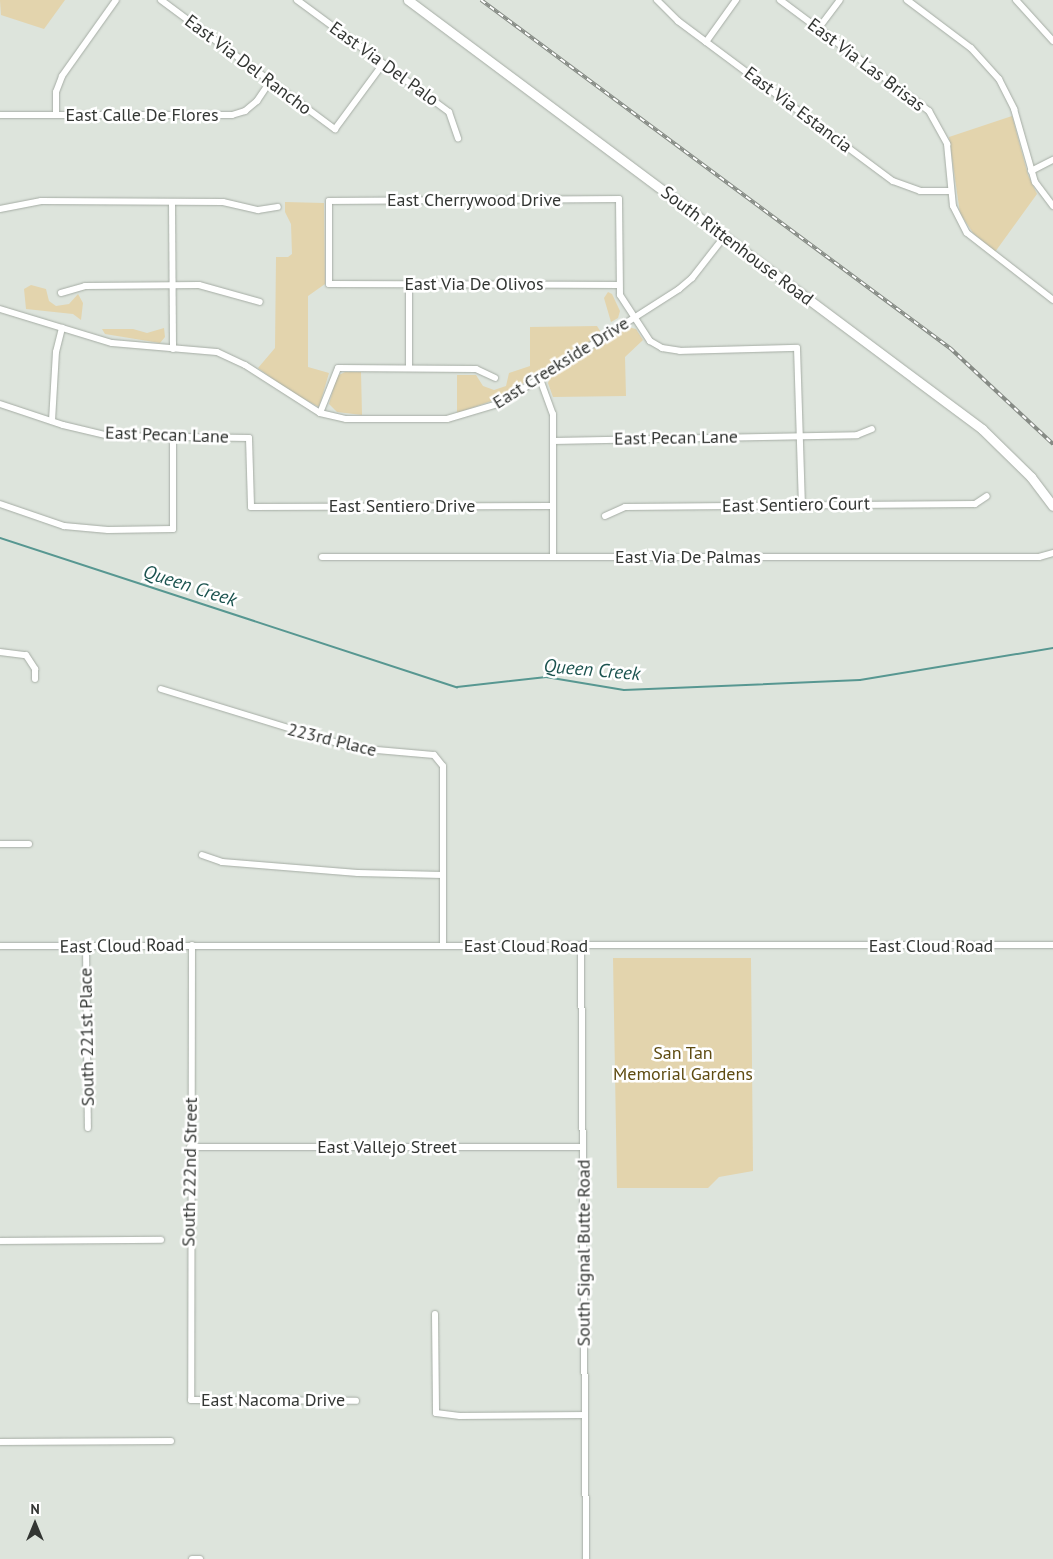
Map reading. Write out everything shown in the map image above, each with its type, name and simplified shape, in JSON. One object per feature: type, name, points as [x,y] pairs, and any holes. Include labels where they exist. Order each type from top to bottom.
[{"type":"main road","name":"South Rittenhouse Road","points":[[408,0],[982,429],[1031,477],[1053,506]]},
{"type":"street","points":[[56,115],[56,92],[62,76],[116,0]]},
{"type":"street","name":"East Via Del Rancho","points":[[160,0],[335,129],[383,64]]},
{"type":"street","name":"East Via Del Palo","points":[[297,0],[448,112],[458,138]]},
{"type":"street","name":"East Via Estancia","points":[[657,0],[678,22],[893,181],[920,191],[951,191]]},
{"type":"street","points":[[706,42],[736,0]]},
{"type":"street","name":"East Via Las Brisas","points":[[780,0],[922,105],[934,118],[946,144],[951,191],[956,216],[972,240],[1053,300]]},
{"type":"street","points":[[818,29],[840,0]]},
{"type":"street","points":[[906,0],[971,48],[999,79],[1014,110],[1031,170],[1040,191],[1053,206]]},
{"type":"street","points":[[1016,0],[1053,42]]},
{"type":"street","name":"East Calle De Flores","points":[[0,115],[232,115],[245,111],[270,82]]},
{"type":"street","points":[[1031,170],[1053,160]]},
{"type":"street","name":"East Cherrywood Drive","points":[[329,284],[329,201],[619,199],[619,285]]},
{"type":"street","points":[[0,209],[41,201],[223,202],[258,210],[278,207]]},
{"type":"street","points":[[172,202],[173,349]]},
{"type":"street","name":"East Creekside Drive","points":[[0,309],[132,347],[202,349],[231,358],[320,413],[346,419],[457,418],[491,408],[540,379],[687,283],[724,237]]},
{"type":"street","name":"East Via De Olivos","points":[[329,284],[619,285]]},
{"type":"street","points":[[409,284],[409,368]]},
{"type":"street","points":[[61,293],[85,286],[199,285],[260,302]]},
{"type":"street","points":[[619,285],[620,295],[633,318],[650,341],[672,350],[797,348],[802,505]]},
{"type":"street","points":[[52,421],[56,352],[62,328]]},
{"type":"street","points":[[320,413],[338,368],[476,369],[495,378]]},
{"type":"street","points":[[540,379],[553,414],[553,558]]},
{"type":"street","name":"East Pecan Lane","points":[[0,404],[52,421],[109,436],[249,438],[251,507]]},
{"type":"street","name":"East Pecan Lane","points":[[553,441],[857,434],[872,429]]},
{"type":"street","points":[[0,504],[71,526],[108,530],[173,529],[173,437]]},
{"type":"street","name":"East Sentiero Court","points":[[605,516],[625,507],[975,504],[987,496]]},
{"type":"street","name":"East Sentiero Drive","points":[[251,507],[552,506]]},
{"type":"street","name":"East Via De Palmas","points":[[322,556],[553,558],[1038,557],[1053,553]]},
{"type":"street","points":[[0,652],[26,655],[34,669],[34,679]]},
{"type":"street","name":"223rd Place","points":[[161,689],[354,748],[434,755],[443,766],[443,946]]},
{"type":"street","points":[[0,844],[29,844]]},
{"type":"street","points":[[202,855],[222,862],[358,873],[443,875]]},
{"type":"street","name":"South 222nd Street","points":[[191,1400],[190,1147],[192,945]]},
{"type":"street","name":"East Cloud Road","points":[[0,946],[1053,945]]},
{"type":"street","name":"South Signal Butte Road","points":[[580,946],[586,1559]]},
{"type":"street","name":"South 221st Place","points":[[86,947],[88,1128]]},
{"type":"street","name":"East Vallejo Street","points":[[190,1147],[583,1147]]},
{"type":"street","points":[[0,1241],[161,1240]]},
{"type":"street","points":[[435,1314],[436,1413],[460,1416],[585,1415]]},
{"type":"street","name":"East Nacoma Drive","points":[[191,1400],[356,1401]]},
{"type":"street","points":[[0,1442],[171,1441]]},
{"type":"street","points":[[192,1559],[200,1559]]},
{"type":"green space","points":[[0,0],[65,0],[44,29],[1,15]]},
{"type":"green space","points":[[1012,116],[1028,175],[1037,194],[995,252],[973,233],[960,213],[949,137]]},
{"type":"green space","points":[[285,202],[324,203],[325,284],[308,296],[308,367],[329,373],[319,407],[289,391],[258,368],[275,348],[276,257],[288,257],[292,254],[291,224],[285,212]]},
{"type":"green space","points":[[31,285],[46,289],[49,301],[56,306],[69,304],[78,294],[83,303],[81,320],[73,314],[26,309],[24,289]]},
{"type":"green space","points":[[608,292],[612,294],[620,311],[618,318],[611,322],[604,298]]},
{"type":"green space","points":[[597,326],[602,334],[500,398],[457,413],[457,375],[476,375],[483,386],[494,390],[506,386],[509,373],[530,366],[530,327]]},
{"type":"green space","points":[[627,327],[636,329],[643,340],[625,357],[626,396],[553,397],[548,383],[551,376]]},
{"type":"green space","points":[[164,328],[165,337],[160,343],[105,334],[102,329],[133,329],[147,333]]},
{"type":"green space","points":[[345,372],[361,372],[362,415],[337,412],[329,404],[337,376]]},
{"type":"green space","name":"San Tan Memorial Gardens","points":[[613,958],[751,958],[753,1171],[719,1177],[708,1188],[617,1188]]},
{"type":"waterway","name":"Queen Creek","points":[[0,538],[457,687],[546,677],[624,690],[860,680],[1053,648]]},
{"type":"railway","points":[[481,0],[950,348],[1053,444]]}]
